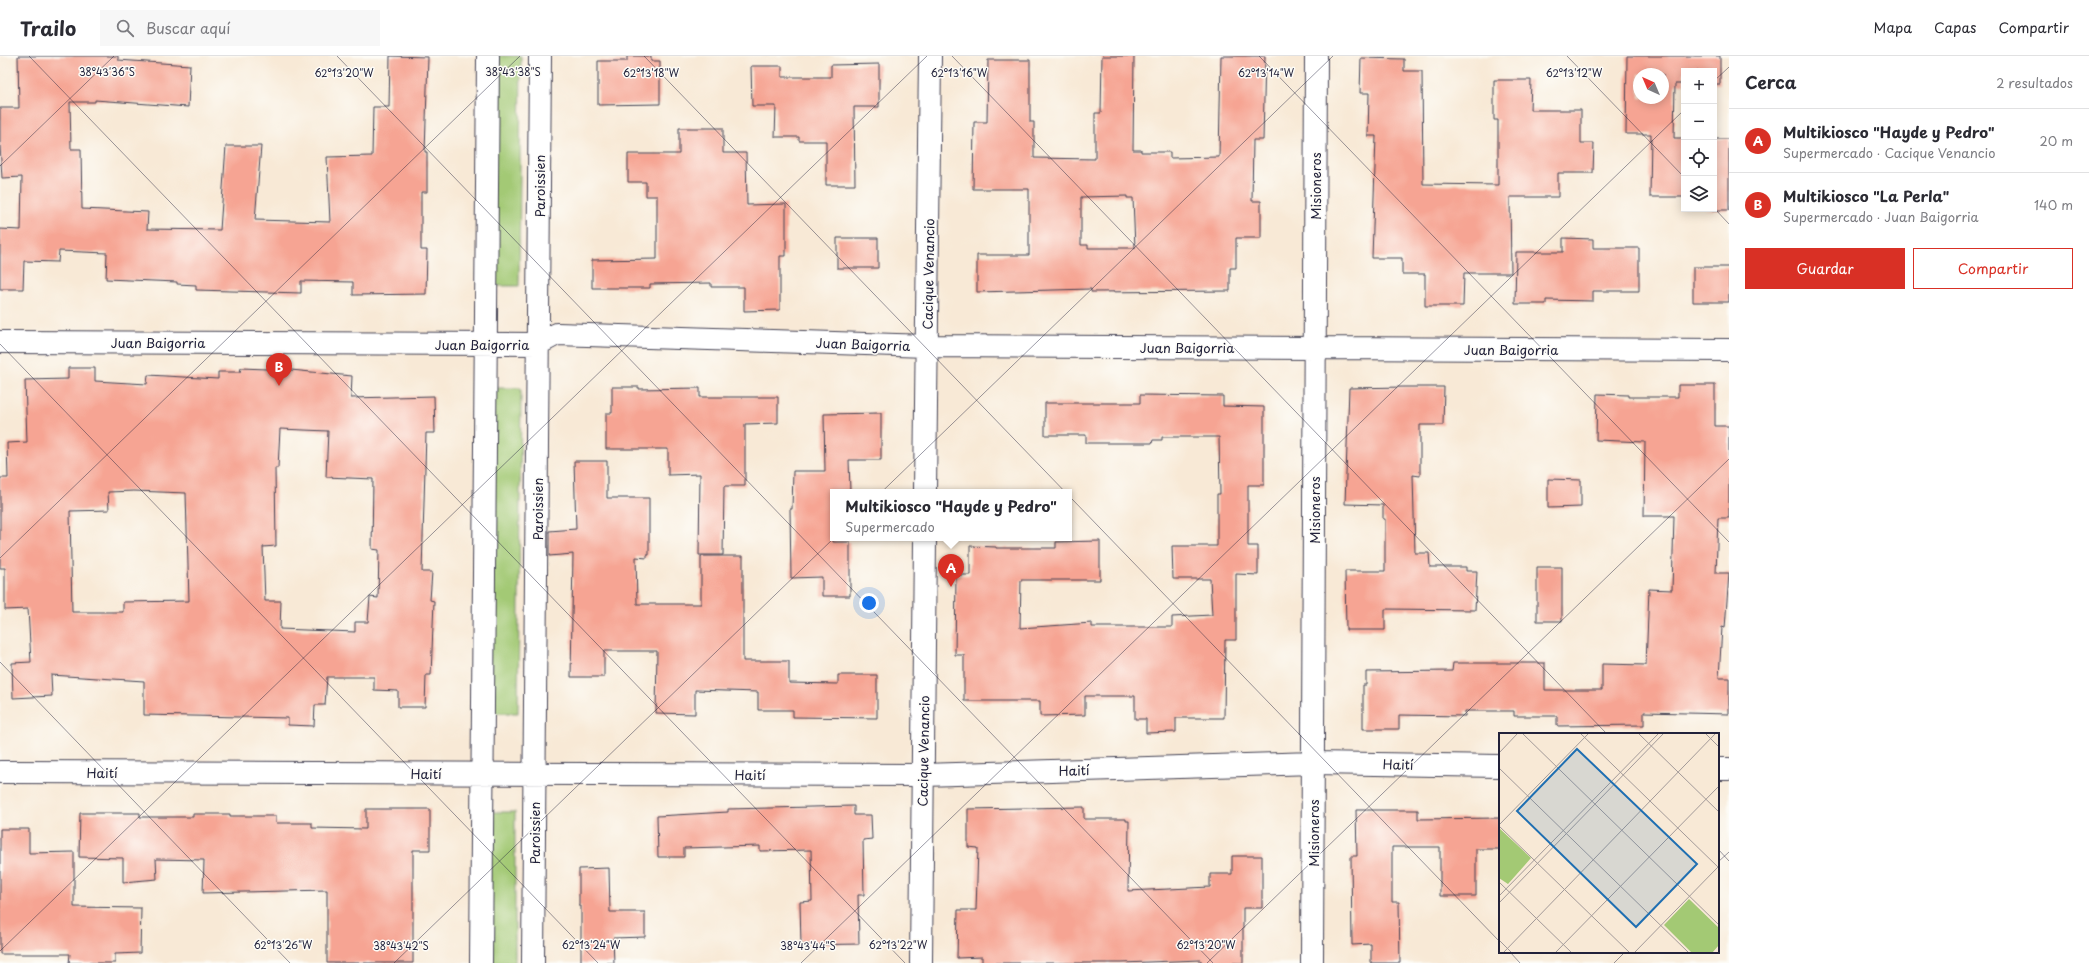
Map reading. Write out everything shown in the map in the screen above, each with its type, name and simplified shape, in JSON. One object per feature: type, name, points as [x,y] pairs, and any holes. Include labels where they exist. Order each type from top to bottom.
[{"type":"street","points":[[481,963],[488,56]]},
{"type":"street","name":"Paroissien","points":[[533,963],[540,56]]},
{"type":"street","name":"Cacique Venancio","points":[[925,489],[930,56]]},
{"type":"street","name":"Misioneros","points":[[1312,963],[1316,56]]},
{"type":"street","name":"Juan Baigorria","points":[[0,342],[538,344],[557,334],[927,346],[1729,350]]},
{"type":"street","name":"Cacique Venancio","points":[[921,963],[925,541]]},
{"type":"street","name":"Haití","points":[[0,772],[923,775],[1313,763],[1499,766]]},
{"type":"green space","points":[[493,56],[521,56],[519,286],[492,286]]},
{"type":"green space","points":[[491,388],[521,388],[518,713],[488,713]]},
{"type":"green space","points":[[487,812],[515,812],[515,963],[487,963]]},
{"type":"building","points":[[18,56],[118,56],[118,60],[190,65],[188,107],[95,100],[95,102],[70,102],[71,149],[81,149],[82,209],[148,212],[147,229],[220,230],[226,146],[261,146],[255,220],[330,222],[327,157],[372,156],[373,107],[389,107],[390,56],[428,57],[425,152],[427,152],[427,192],[421,192],[421,250],[427,250],[426,294],[353,295],[353,282],[301,281],[301,293],[196,290],[196,285],[177,284],[177,282],[106,279],[107,253],[59,251],[58,262],[24,261],[23,289],[0,289],[0,229],[21,230],[22,177],[2,178],[0,145],[0,108],[19,108]]},
{"type":"building","points":[[627,56],[651,56],[651,61],[660,61],[660,104],[598,105],[598,61],[627,61]]},
{"type":"building","points":[[1102,56],[1134,56],[1133,150],[1141,150],[1141,152],[1170,152],[1170,158],[1219,157],[1221,56],[1265,56],[1263,140],[1253,140],[1252,201],[1261,201],[1261,238],[1236,238],[1236,268],[1230,268],[1230,291],[1091,292],[1091,289],[977,292],[977,255],[1029,255],[1029,189],[973,189],[974,122],[987,122],[988,60],[1030,60],[1030,122],[1034,122],[1034,158],[1095,159],[1095,113],[1101,113]],"holes":[[[1127,196],[1127,198],[1133,198],[1135,248],[1088,248],[1088,245],[1081,245],[1081,197]]]},
{"type":"building","points":[[1627,56],[1720,56],[1720,84],[1717,84],[1717,68],[1681,68],[1681,84],[1675,84],[1674,138],[1681,138],[1681,197],[1650,197],[1651,134],[1626,134]]},
{"type":"building","points":[[1361,58],[1404,59],[1404,71],[1422,71],[1423,184],[1498,185],[1498,120],[1494,120],[1494,80],[1531,80],[1530,110],[1581,110],[1581,143],[1594,143],[1593,173],[1558,173],[1558,197],[1510,197],[1511,273],[1464,273],[1463,306],[1425,306],[1425,274],[1402,274],[1402,258],[1372,258],[1376,136],[1368,136],[1369,93],[1360,93]]},
{"type":"building","points":[[879,64],[879,107],[854,107],[855,185],[826,185],[826,141],[799,141],[799,137],[775,137],[776,106],[752,106],[751,66],[782,66],[782,77],[831,77],[831,65]]},
{"type":"building","points":[[679,128],[723,128],[723,153],[746,153],[747,205],[786,204],[786,256],[780,256],[780,310],[744,311],[744,287],[711,287],[711,283],[650,284],[650,288],[592,288],[592,260],[657,259],[657,196],[646,196],[646,182],[628,182],[628,154],[679,154]]},
{"type":"building","points":[[1717,139],[1729,139],[1729,210],[1717,210]]},
{"type":"building","points":[[837,238],[878,238],[878,268],[837,268]]},
{"type":"building","points":[[1563,238],[1593,239],[1593,248],[1639,248],[1639,291],[1593,291],[1593,301],[1546,300],[1546,304],[1515,304],[1516,252],[1563,252]]},
{"type":"building","points":[[1693,267],[1729,267],[1729,302],[1693,302]]},
{"type":"building","points":[[68,368],[95,368],[95,381],[147,384],[148,375],[218,379],[218,372],[240,372],[241,368],[291,370],[352,376],[351,398],[434,396],[435,433],[426,433],[422,572],[432,572],[430,600],[434,601],[431,675],[426,675],[425,707],[398,707],[398,691],[374,690],[374,677],[327,677],[325,705],[315,705],[314,726],[288,725],[288,718],[144,715],[144,681],[51,675],[52,696],[13,698],[12,663],[31,662],[28,609],[5,610],[5,568],[0,568],[0,478],[8,478],[7,443],[27,442],[25,380],[68,379]],"holes":[[[280,429],[328,431],[326,477],[373,479],[372,549],[379,550],[378,598],[370,597],[368,622],[355,622],[355,632],[280,629],[281,601],[265,601],[263,547],[276,546],[275,468],[278,468]],[[134,491],[186,493],[189,601],[123,602],[123,612],[72,612],[70,511],[109,510],[108,492]]]},
{"type":"building","points":[[1678,385],[1715,385],[1715,426],[1729,426],[1729,518],[1718,518],[1716,573],[1729,573],[1725,628],[1722,627],[1719,678],[1729,678],[1729,714],[1644,712],[1644,725],[1557,726],[1557,716],[1514,716],[1514,711],[1465,711],[1465,716],[1399,715],[1399,729],[1363,729],[1363,685],[1366,685],[1366,672],[1452,671],[1453,663],[1545,663],[1545,690],[1602,690],[1602,664],[1646,665],[1649,589],[1672,590],[1674,516],[1644,516],[1645,442],[1596,440],[1597,394],[1628,395],[1628,397],[1678,397]]},
{"type":"building","points":[[612,387],[639,387],[639,389],[700,388],[700,397],[778,397],[778,423],[745,424],[745,486],[724,486],[723,555],[699,555],[700,474],[668,475],[668,449],[606,449],[606,413],[612,413]]},
{"type":"building","points":[[1444,387],[1443,425],[1420,425],[1420,476],[1413,475],[1415,553],[1429,553],[1430,567],[1466,567],[1466,571],[1477,571],[1475,610],[1385,609],[1385,630],[1346,630],[1345,571],[1385,571],[1385,519],[1383,519],[1383,505],[1345,504],[1349,388]]},
{"type":"building","points":[[1140,395],[1223,396],[1223,406],[1264,407],[1264,485],[1248,485],[1248,546],[1258,546],[1258,575],[1236,574],[1236,640],[1225,640],[1224,718],[1176,718],[1176,732],[1146,733],[1146,719],[1135,719],[1135,696],[1085,696],[1085,715],[1040,716],[1040,701],[964,701],[964,655],[955,655],[956,575],[970,575],[970,546],[996,548],[1056,548],[1056,542],[1100,541],[1100,580],[1021,580],[1020,628],[1092,623],[1092,627],[1172,627],[1172,617],[1212,615],[1210,579],[1173,579],[1172,546],[1217,546],[1217,494],[1220,494],[1219,437],[1162,437],[1162,440],[1153,440],[1152,443],[1086,443],[1086,435],[1045,435],[1045,403],[1140,403]]},
{"type":"building","points":[[881,413],[881,460],[849,460],[850,489],[830,489],[830,541],[850,542],[850,596],[822,596],[822,577],[791,578],[790,509],[792,509],[793,471],[825,471],[824,414]]},
{"type":"building","points":[[574,461],[607,461],[607,498],[649,498],[649,555],[647,555],[647,558],[636,557],[637,604],[701,604],[701,556],[743,556],[743,661],[789,661],[789,683],[838,684],[838,675],[877,675],[877,718],[793,717],[793,710],[758,710],[758,692],[695,690],[695,714],[656,713],[657,651],[604,651],[604,677],[571,677],[573,554],[549,556],[549,531],[576,529]]},
{"type":"building","points":[[1548,479],[1581,480],[1581,507],[1548,508]]},
{"type":"building","points":[[1537,567],[1562,567],[1562,621],[1537,621]]},
{"type":"building","points":[[854,806],[854,815],[871,815],[872,839],[863,840],[864,895],[858,895],[859,944],[801,945],[800,902],[812,901],[811,850],[760,851],[760,846],[684,848],[684,857],[658,857],[657,816],[728,812],[728,809]]},
{"type":"building","points":[[1084,807],[1084,819],[1126,819],[1126,821],[1129,821],[1128,891],[1210,887],[1210,874],[1232,874],[1232,856],[1262,856],[1262,908],[1243,908],[1243,963],[1201,963],[1201,960],[1122,963],[982,963],[982,957],[957,958],[958,910],[976,910],[978,848],[968,847],[968,809]]},
{"type":"building","points":[[366,809],[430,809],[430,850],[413,850],[413,963],[327,963],[327,890],[203,893],[204,860],[156,859],[157,879],[123,882],[123,858],[79,857],[80,813],[140,813],[140,817],[193,817],[193,814],[276,816],[276,823],[312,823],[312,828],[366,829]]},
{"type":"building","points":[[1356,810],[1418,810],[1418,819],[1499,818],[1499,849],[1476,849],[1476,896],[1440,896],[1440,847],[1392,847],[1392,902],[1399,902],[1400,963],[1371,963],[1371,944],[1352,945],[1351,856],[1357,856]]},
{"type":"building","points":[[0,829],[29,829],[29,853],[74,852],[74,907],[141,908],[140,953],[115,954],[115,963],[69,963],[70,954],[0,954]]},
{"type":"building","points":[[609,868],[610,912],[645,912],[645,937],[613,938],[614,963],[581,963],[581,906],[579,906],[579,869]]},
{"type":"place","name":"Multikiosco \"La Perla\"","points":[[279,386]]},
{"type":"place","name":"Multikiosco \"Hayde y Pedro\"","points":[[951,587]]}]
